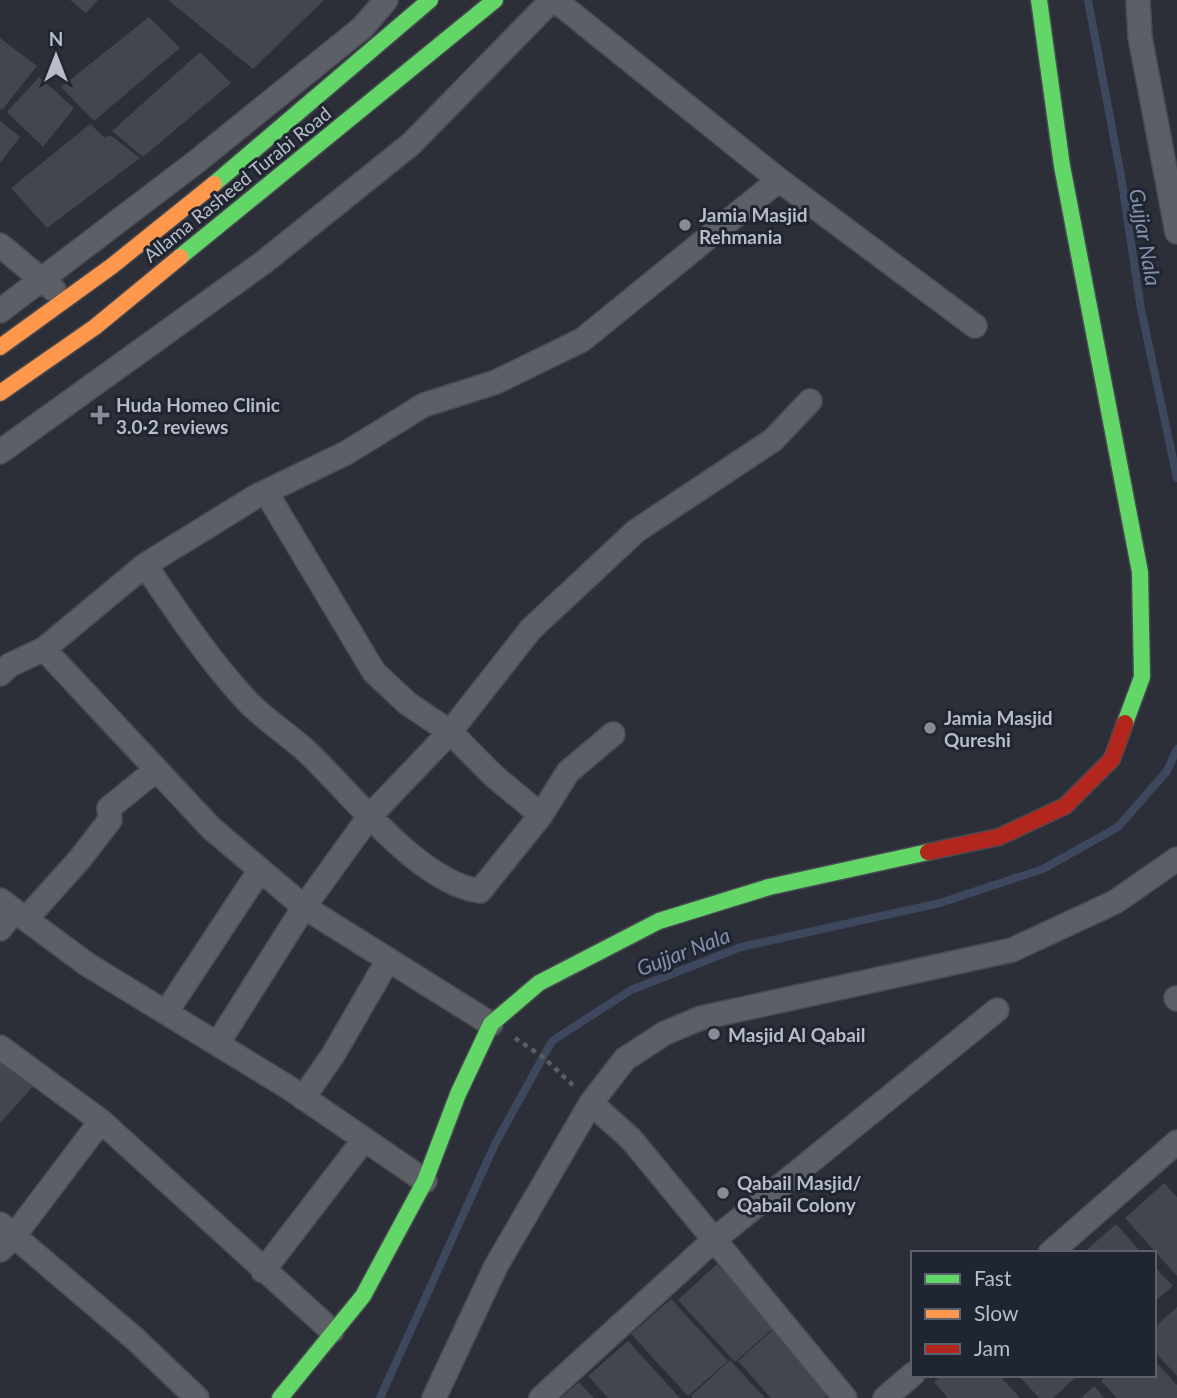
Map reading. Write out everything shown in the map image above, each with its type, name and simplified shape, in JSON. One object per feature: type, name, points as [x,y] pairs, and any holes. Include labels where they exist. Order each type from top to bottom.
[{"type":"street","points":[[0,311],[363,27],[386,0]]},
{"type":"street","name":"Allama Rasheed Turabi Road","points":[[0,347],[66,302],[239,162],[430,0]]},
{"type":"street","name":"Allama Rasheed Turabi Road","points":[[0,393],[95,327],[495,0]]},
{"type":"street","points":[[0,452],[264,262],[411,144],[553,0],[779,180],[975,326]]},
{"type":"street","points":[[280,1398],[363,1296],[425,1181],[458,1094],[491,1024],[538,983],[659,921],[769,887],[999,837],[1065,806],[1112,759],[1142,677],[1140,572],[1062,166],[1039,0]]},
{"type":"street","points":[[1138,0],[1140,37],[1177,232]]},
{"type":"street","points":[[0,674],[10,665],[44,649],[145,565],[266,492],[346,453],[424,405],[496,382],[582,340],[779,180]]},
{"type":"street","points":[[0,245],[66,302]]},
{"type":"street","points":[[218,1043],[304,908],[369,817],[450,732],[531,629],[636,531],[773,440],[810,401]]},
{"type":"street","points":[[266,492],[374,672],[407,703],[450,732],[495,777],[541,815]]},
{"type":"street","points":[[145,565],[194,636],[249,703],[305,750],[369,817],[424,865],[467,889],[480,891],[541,815],[568,772],[613,734]]},
{"type":"street","points":[[44,649],[211,828],[304,908],[491,1024]]},
{"type":"street","points":[[0,929],[14,910],[79,860],[110,820],[109,808],[156,769]]},
{"type":"street","points":[[434,1398],[496,1266],[592,1103],[625,1059],[665,1033],[701,1018],[1012,950],[1115,902],[1177,859]]},
{"type":"street","points":[[167,1011],[260,870]]},
{"type":"street","points":[[14,910],[88,965],[218,1043],[425,1181]]},
{"type":"street","points":[[303,1098],[333,1055],[388,960]]},
{"type":"street","points":[[541,1398],[715,1239],[998,1010]]},
{"type":"street","points":[[0,1047],[101,1121],[332,1331]]},
{"type":"street","points":[[592,1103],[631,1139],[845,1398]]},
{"type":"street","points":[[101,1121],[5,1237],[134,1338],[197,1398]]},
{"type":"street","points":[[263,1271],[363,1141]]},
{"type":"street","points":[[1053,1251],[1177,1142]]},
{"type":"street","points":[[885,1398],[911,1376]]},
{"type":"path","points":[[529,1046],[592,1103]]},
{"type":"building","points":[[70,0],[98,0],[86,13]]},
{"type":"building","points":[[168,0],[324,0],[253,69]]},
{"type":"building","points":[[149,17],[180,48],[94,121],[61,87]]},
{"type":"building","points":[[0,38],[37,66],[2,110],[0,108]]},
{"type":"building","points":[[200,52],[231,83],[143,157],[112,131]]},
{"type":"building","points":[[39,77],[74,108],[43,147],[7,112]]},
{"type":"building","points":[[0,121],[20,137],[0,163]]},
{"type":"building","points":[[90,124],[105,138],[110,135],[140,158],[47,228],[11,188]]},
{"type":"building","points":[[0,1055],[36,1083],[0,1123]]},
{"type":"building","points":[[1164,1183],[1177,1197],[1177,1276],[1156,1251],[1125,1218]]},
{"type":"building","points":[[1116,1224],[1140,1251],[1085,1251]]},
{"type":"building","points":[[717,1264],[774,1327],[735,1362],[678,1300]]},
{"type":"building","points":[[1156,1268],[1173,1286],[1156,1300]]},
{"type":"building","points":[[671,1299],[728,1361],[688,1396],[631,1334]]},
{"type":"building","points":[[1177,1307],[1177,1376],[1156,1353],[1156,1326]]},
{"type":"building","points":[[777,1326],[834,1389],[824,1398],[771,1398],[738,1361]]},
{"type":"building","points":[[628,1341],[680,1398],[608,1398],[588,1376]]},
{"type":"building","points":[[730,1360],[765,1398],[691,1396]]},
{"type":"building","points":[[1156,1362],[1177,1385],[1177,1398],[1117,1398],[1101,1381],[1105,1377],[1156,1377]]},
{"type":"building","points":[[940,1377],[1001,1377],[1020,1398],[948,1398],[934,1382]]},
{"type":"building","points":[[1020,1377],[1076,1377],[1053,1398],[1039,1398]]},
{"type":"building","points":[[579,1382],[594,1398],[561,1398]]},
{"type":"building","points":[[1094,1386],[1104,1398],[1081,1398]]},
{"type":"waterway","name":"Gujjar Nala","points":[[1088,0],[1121,176],[1141,309],[1177,478]]},
{"type":"waterway","name":"Gujjar Nala","points":[[380,1398],[496,1142],[552,1041],[631,990],[741,947],[940,903],[1043,869],[1118,827],[1167,771],[1177,749]]},
{"type":"traffic: fast","points":[[214,184],[430,0]]},
{"type":"traffic: fast","points":[[180,257],[495,0]]},
{"type":"traffic: fast","points":[[1039,0],[1062,166],[1140,572],[1142,677],[1125,723]]},
{"type":"traffic: fast","points":[[280,1398],[363,1296],[425,1181],[458,1094],[491,1024],[539,983],[659,921],[769,887],[928,852]]},
{"type":"traffic: slow","points":[[0,347],[112,266],[214,184]]},
{"type":"traffic: slow","points":[[0,393],[95,327],[180,257]]},
{"type":"traffic: jam","points":[[928,852],[999,837],[1065,806],[1112,759],[1125,723]]},
{"type":"place","name":"Jamia Masjid Rehmania","points":[[685,225]]},
{"type":"place","name":"Huda Homeo Clinic 3.0·2 reviews","points":[[100,415]]},
{"type":"place","name":"Jamia Masjid Qureshi","points":[[930,728]]},
{"type":"place","name":"Masjid Al Qabail","points":[[714,1034]]},
{"type":"place","name":"Qabail Masjid/ Qabail Colony","points":[[723,1193]]}]
